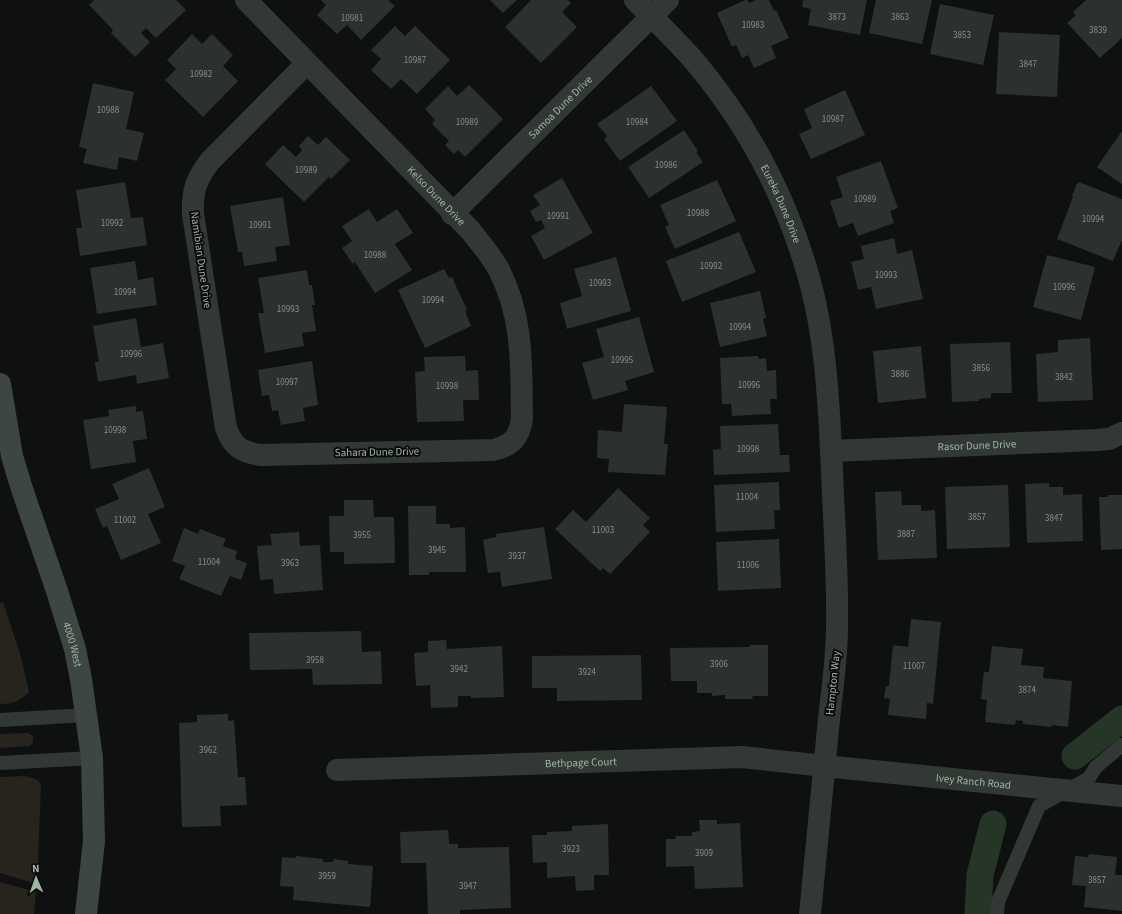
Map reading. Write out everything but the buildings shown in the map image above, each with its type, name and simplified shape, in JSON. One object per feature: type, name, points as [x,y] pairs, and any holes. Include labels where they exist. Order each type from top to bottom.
[{"type":"main road","name":"4000 West","points":[[0,384],[12,456],[57,591],[74,649],[87,714],[92,758],[94,841],[86,914]]},
{"type":"street","name":"Kelso Dune Drive","points":[[246,0],[452,214],[470,230],[485,248],[498,269],[508,291],[516,315],[520,340],[522,419],[520,431],[514,440]]},
{"type":"street","name":"Eureka Dune Drive","points":[[635,0],[696,63],[737,119],[760,157],[777,191],[807,269],[817,311],[825,368],[831,451]]},
{"type":"street","name":"Samoa Dune Drive","points":[[452,214],[668,0]]},
{"type":"street","name":"Namibian Dune Drive","points":[[238,448],[230,439],[226,428],[192,200],[195,186],[201,172],[210,161],[307,63]]},
{"type":"street","name":"Rasor Dune Drive","points":[[831,451],[1097,440],[1109,439],[1122,434]]},
{"type":"street","name":"Sahara Dune Drive","points":[[238,448],[249,454],[261,455],[494,450],[505,447],[514,440]]},
{"type":"street","name":"Hampton Way","points":[[810,914],[837,628],[831,451]]},
{"type":"street","name":"Bethpage Court","points":[[337,770],[733,757],[824,766]]},
{"type":"street","name":"Ivey Ranch Road","points":[[824,766],[1122,796]]},
{"type":"lane","points":[[0,720],[87,714]]},
{"type":"lane","points":[[997,914],[998,902],[1039,806],[1089,778],[1096,767],[1122,745]]},
{"type":"lane","points":[[0,763],[92,758]]},
{"type":"shaded area","points":[[3,602],[21,657],[29,692],[16,701],[0,704],[0,603]]},
{"type":"shaded area","points":[[28,733],[33,736],[33,742],[30,746],[0,748],[0,734]]},
{"type":"shaded area","points":[[25,776],[38,780],[41,785],[37,884],[0,873],[0,777]]},
{"type":"shaded area","points":[[0,882],[36,892],[34,914],[0,914]]},
{"type":"waterway","points":[[1075,756],[1122,719]]},
{"type":"waterway","points":[[978,914],[980,875],[993,824]]}]
